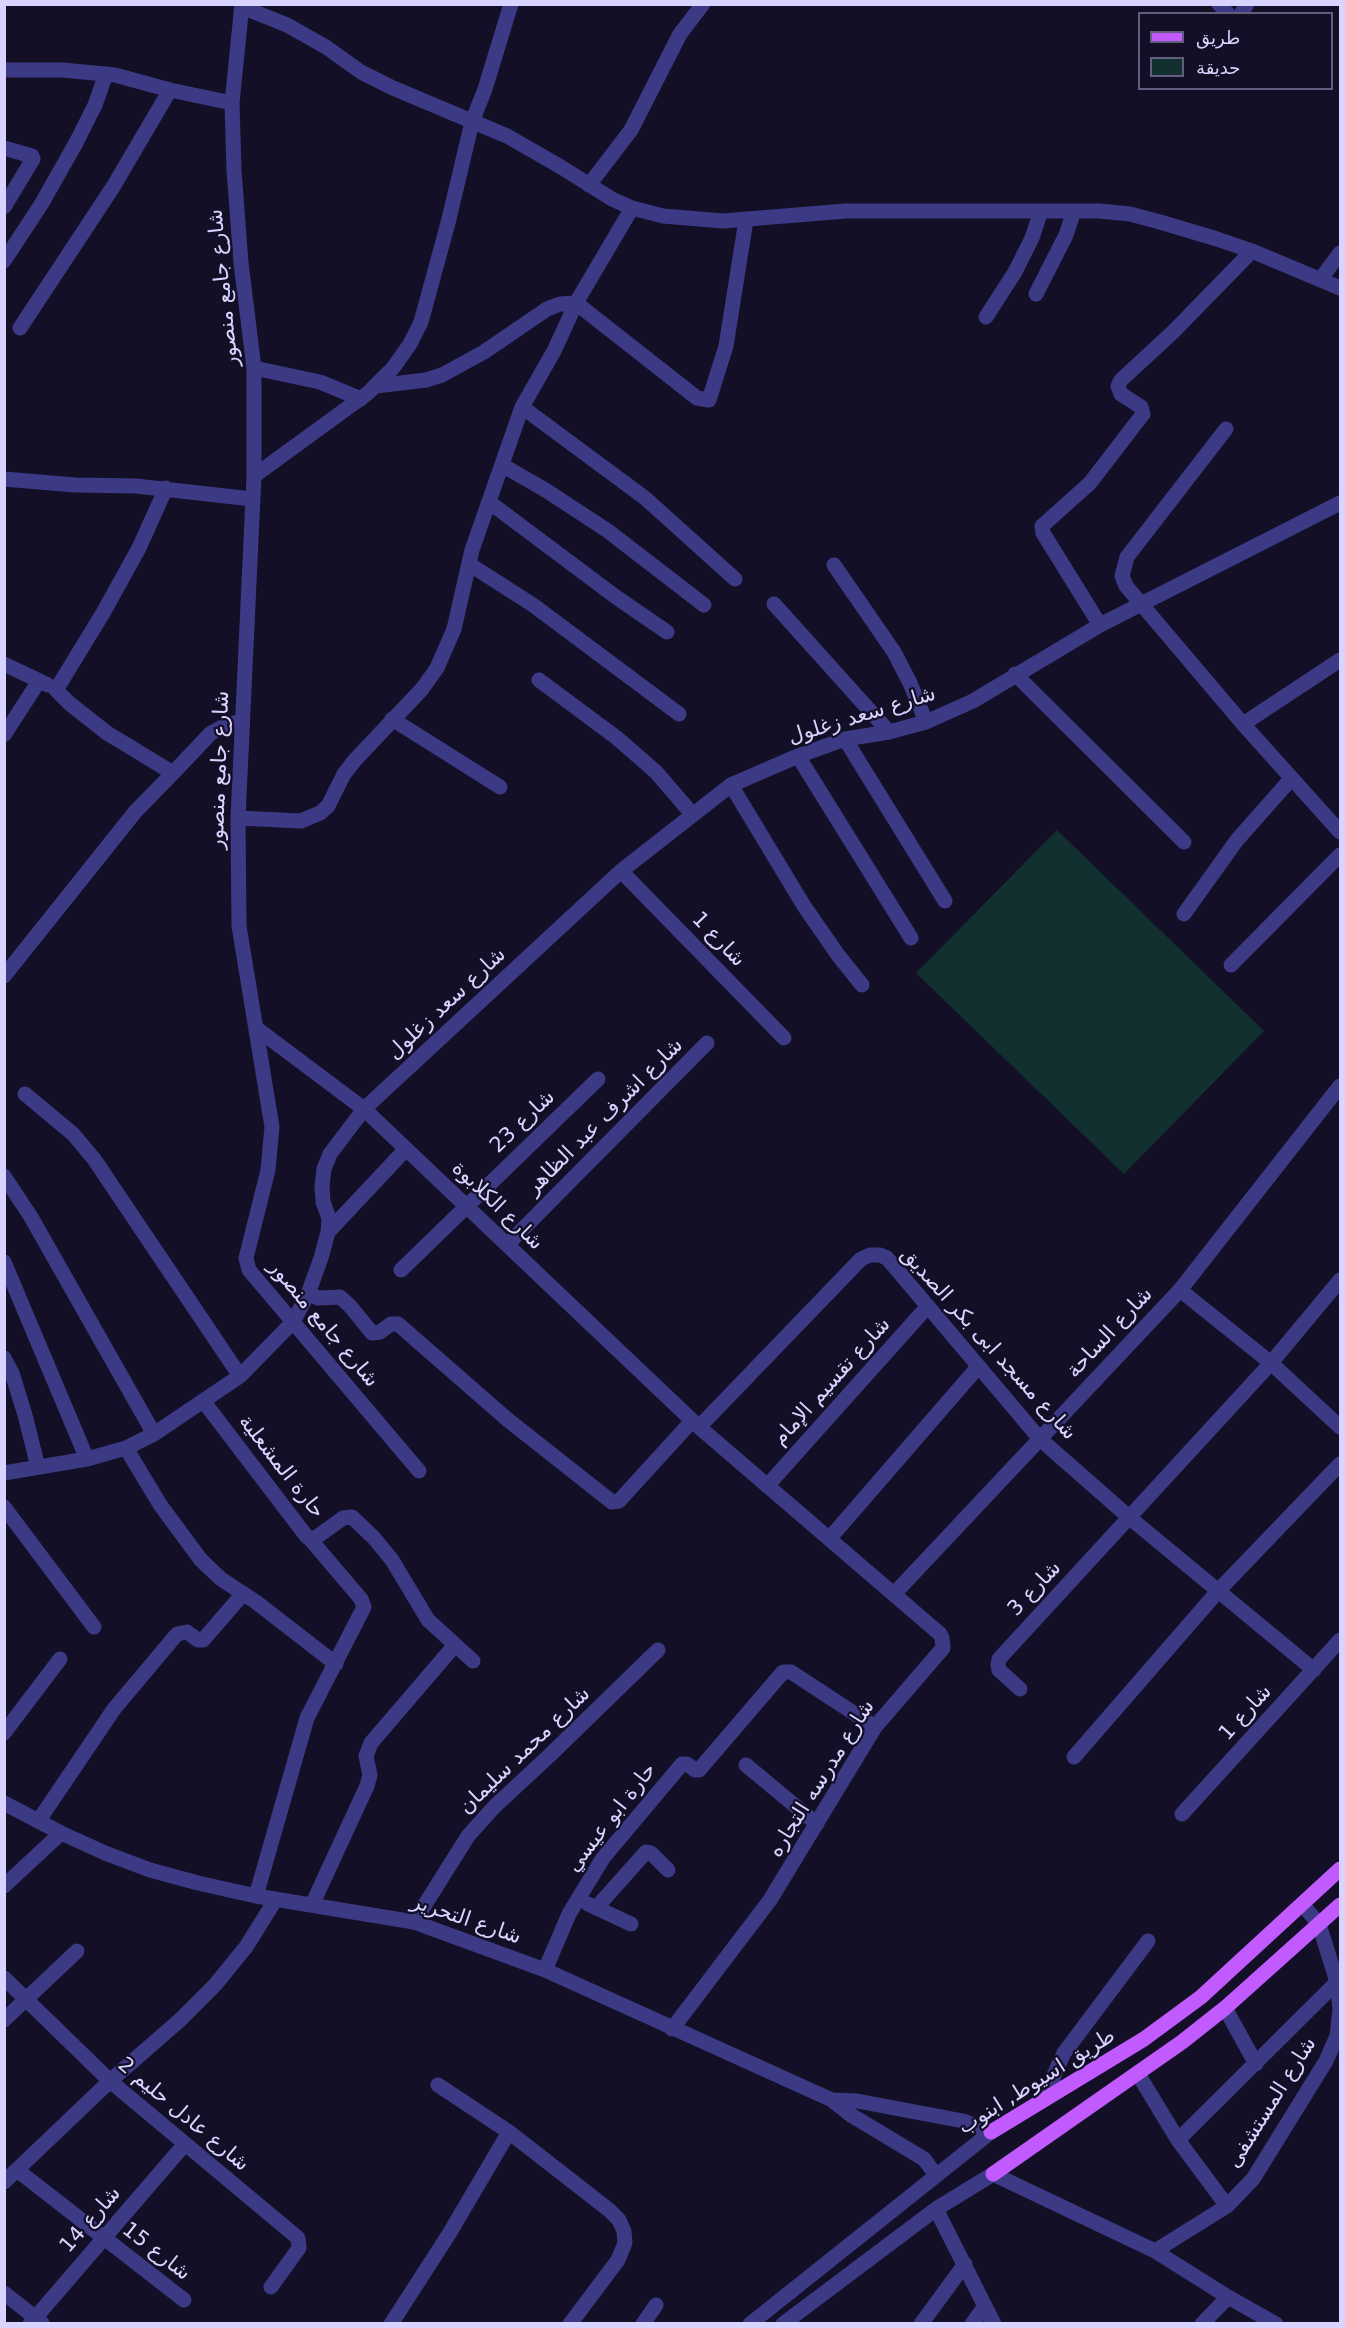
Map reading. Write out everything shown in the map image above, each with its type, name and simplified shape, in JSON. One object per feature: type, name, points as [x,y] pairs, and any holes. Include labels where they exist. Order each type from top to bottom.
[{"type":"main road","name":"طريق اسيوط, ابنوب","points":[[991,2132],[1144,2039],[1200,1997],[1341,1869]]},
{"type":"main road","points":[[993,2174],[1138,2074],[1225,2008],[1341,1905]]},
{"type":"street","points":[[254,476],[361,399],[393,368],[410,344],[421,322],[472,122],[511,4]]},
{"type":"street","points":[[589,185],[631,130],[680,34],[703,4]]},
{"type":"street","points":[[242,6],[287,25],[326,47],[361,72],[393,88],[507,136],[612,199],[632,208],[663,216],[723,221],[846,211],[954,212],[1000,209],[1130,214],[1252,251],[1341,288]]},
{"type":"street","name":"شارع جامع منصور","points":[[242,6],[232,103],[239,240],[254,368],[254,476],[238,818],[239,926],[272,1127],[268,1170],[246,1258],[249,1270],[419,1471]]},
{"type":"street","points":[[4,70],[63,70],[106,74],[232,103]]},
{"type":"street","points":[[4,261],[42,203],[77,141],[95,105],[106,74]]},
{"type":"street","points":[[20,328],[113,187],[170,90]]},
{"type":"street","points":[[4,148],[32,156],[33,159],[4,207]]},
{"type":"street","points":[[238,818],[301,820],[311,819],[320,813],[328,806],[344,774],[355,760],[422,689],[437,668],[454,629],[469,564],[522,407],[554,351],[576,303],[632,208]]},
{"type":"street","points":[[986,316],[1019,264],[1034,232],[1041,210]]},
{"type":"street","points":[[1036,294],[1069,228],[1074,211]]},
{"type":"street","points":[[376,386],[426,380],[442,375],[484,352],[547,309],[560,304],[576,303],[697,398],[709,400],[726,346],[746,220]]},
{"type":"street","points":[[1100,625],[1043,533],[1042,526],[1090,483],[1143,414],[1143,409],[1121,394],[1118,386],[1121,380],[1173,332],[1252,251]]},
{"type":"street","points":[[1320,280],[1341,253]]},
{"type":"street","points":[[254,368],[320,382],[361,399]]},
{"type":"street","points":[[522,407],[645,498],[735,579]]},
{"type":"street","points":[[1226,429],[1127,557],[1122,576],[1125,586],[1291,779],[1338,823]]},
{"type":"street","points":[[502,465],[608,531],[704,605]]},
{"type":"street","points":[[4,479],[75,485],[166,488],[252,499]]},
{"type":"street","points":[[56,690],[139,548],[166,488]]},
{"type":"street","points":[[489,502],[616,597],[667,632]]},
{"type":"street","name":"شارع سعد زغلول","points":[[328,1232],[329,1218],[323,1202],[324,1169],[330,1154],[364,1109],[621,871],[731,785],[798,756],[845,739],[889,732],[926,722],[973,701],[1100,625],[1341,504]]},
{"type":"street","points":[[469,564],[533,605],[679,714]]},
{"type":"street","points":[[834,565],[894,652],[926,722]]},
{"type":"street","points":[[774,604],[889,732]]},
{"type":"street","points":[[1243,724],[1341,660]]},
{"type":"street","points":[[4,664],[56,690],[107,734],[173,773]]},
{"type":"street","points":[[1015,674],[1184,842]]},
{"type":"street","points":[[539,680],[617,738],[656,772],[693,815]]},
{"type":"street","points":[[4,735],[39,681]]},
{"type":"street","points":[[392,719],[500,787]]},
{"type":"street","points":[[4,976],[135,812],[211,733],[226,725],[242,721]]},
{"type":"street","points":[[845,739],[945,901]]},
{"type":"street","points":[[798,756],[911,938]]},
{"type":"street","points":[[1184,914],[1237,840],[1291,779]]},
{"type":"street","points":[[731,785],[804,906],[862,985]]},
{"type":"street","points":[[1231,965],[1341,855]]},
{"type":"street","name":"شارع 1","points":[[621,871],[784,1038]]},
{"type":"street","name":"شارع الكلابوة","points":[[256,1028],[364,1109],[695,1424]]},
{"type":"street","name":"شارع اشرف عبد الظاهر","points":[[507,1245],[707,1043]]},
{"type":"street","name":"شارع 23","points":[[401,1270],[598,1079]]},
{"type":"street","name":"شارع الساحة","points":[[894,1594],[1180,1290],[1341,1086]]},
{"type":"street","points":[[25,1094],[72,1134],[94,1159],[240,1376]]},
{"type":"street","points":[[4,1473],[87,1459],[126,1448],[154,1434],[240,1376],[293,1322],[308,1294],[324,1251],[328,1232],[406,1149]]},
{"type":"street","points":[[4,1176],[31,1217],[154,1434]]},
{"type":"street","name":"شارع مسجد ابى بكر الصديق","points":[[695,1424],[861,1259],[870,1255],[880,1255],[887,1258],[1040,1439],[1130,1518],[1314,1670]]},
{"type":"street","points":[[4,1262],[87,1459]]},
{"type":"street","name":"شارع 3","points":[[1020,1689],[999,1670],[999,1659],[1271,1363],[1341,1280]]},
{"type":"street","points":[[1180,1290],[1271,1363],[1341,1427]]},
{"type":"street","points":[[308,1294],[318,1298],[340,1297],[372,1333],[380,1332],[391,1324],[398,1324],[508,1420],[612,1502],[619,1501],[695,1424]]},
{"type":"street","name":"شارع تقسيم الإمام","points":[[767,1486],[928,1306]]},
{"type":"street","points":[[4,1358],[12,1373],[38,1467]]},
{"type":"street","points":[[829,1539],[978,1367]]},
{"type":"street","name":"حارة المشعلية","points":[[204,1402],[310,1539],[318,1538],[346,1516],[352,1517],[374,1538],[392,1560],[428,1620],[473,1661]]},
{"type":"street","name":"شارع مدرسه التجاره","points":[[672,2029],[770,1900],[875,1727],[943,1648],[940,1634],[695,1424]]},
{"type":"street","points":[[126,1448],[162,1506],[201,1560],[242,1595],[256,1602],[336,1664]]},
{"type":"street","points":[[1074,1757],[1219,1590],[1341,1464]]},
{"type":"street","points":[[4,1507],[94,1627]]},
{"type":"street","points":[[256,1896],[307,1718],[363,1611],[364,1603],[310,1539]]},
{"type":"street","points":[[39,1820],[114,1709],[177,1634],[184,1631],[198,1641],[203,1640],[242,1595]]},
{"type":"street","name":"شارع 1","points":[[1182,1814],[1341,1640]]},
{"type":"street","points":[[312,1905],[367,1786],[370,1775],[366,1756],[371,1743],[455,1645]]},
{"type":"street","name":"شارع محمد سليمان","points":[[414,1922],[468,1836],[494,1807],[658,1650]]},
{"type":"street","points":[[4,1733],[60,1659]]},
{"type":"street","name":"حارة ابو عيسي","points":[[545,1970],[577,1899],[603,1858],[680,1766],[687,1764],[699,1770],[783,1672],[791,1672],[875,1727]]},
{"type":"street","points":[[746,1766],[817,1824]]},
{"type":"street","name":"شارع التحرير","points":[[4,1803],[61,1833],[150,1870],[256,1896],[414,1922],[545,1970],[832,2100],[851,2115],[924,2159],[936,2175]]},
{"type":"street","points":[[4,1886],[61,1833]]},
{"type":"street","points":[[596,1908],[646,1852],[651,1853],[668,1870]]},
{"type":"street","points":[[4,2182],[110,2081],[180,2020],[214,1985],[246,1947],[276,1899]]},
{"type":"street","points":[[577,1899],[632,1924]]},
{"type":"street","name":"شارع المستشفى","points":[[1155,2251],[1227,2206],[1253,2179],[1326,2061],[1336,2036],[1339,2018],[1337,1982],[1319,1924],[1302,1904]]},
{"type":"street","points":[[1049,2095],[1054,2075],[1064,2053],[1148,1941]]},
{"type":"street","points":[[4,2020],[77,1951]]},
{"type":"street","name":"شارع عادل حليم 2","points":[[4,1978],[110,2081],[298,2238],[299,2248],[271,2287]]},
{"type":"street","points":[[1178,2140],[1337,1982]]},
{"type":"street","points":[[1225,2008],[1256,2064]]},
{"type":"street","points":[[1138,2074],[1178,2140],[1227,2206]]},
{"type":"street","points":[[438,2085],[509,2132],[619,2220],[624,2231],[625,2243],[618,2260],[570,2324]]},
{"type":"street","name":"شارع التحرير","points":[[832,2100],[857,2101],[963,2121],[991,2132]]},
{"type":"street","points":[[391,2324],[449,2234],[509,2132]]},
{"type":"street","name":"طريق اسيوط, ابنوب","points":[[750,2324],[991,2132]]},
{"type":"street","name":"شارع 14","points":[[36,2321],[103,2238],[184,2145]]},
{"type":"street","name":"شارع 15","points":[[17,2170],[183,2300]]},
{"type":"street","points":[[783,2324],[936,2209],[993,2174],[1155,2251],[1276,2324]]},
{"type":"street","points":[[936,2209],[994,2324]]},
{"type":"street","points":[[921,2324],[965,2264]]},
{"type":"street","points":[[4,2293],[36,2321]]},
{"type":"street","points":[[1202,2324],[1228,2297]]},
{"type":"street","points":[[643,2324],[656,2305]]},
{"type":"street","points":[[972,2324],[986,2306]]},
{"type":"green space","points":[[1057,830],[1264,1031],[1124,1174],[916,973]]}]
